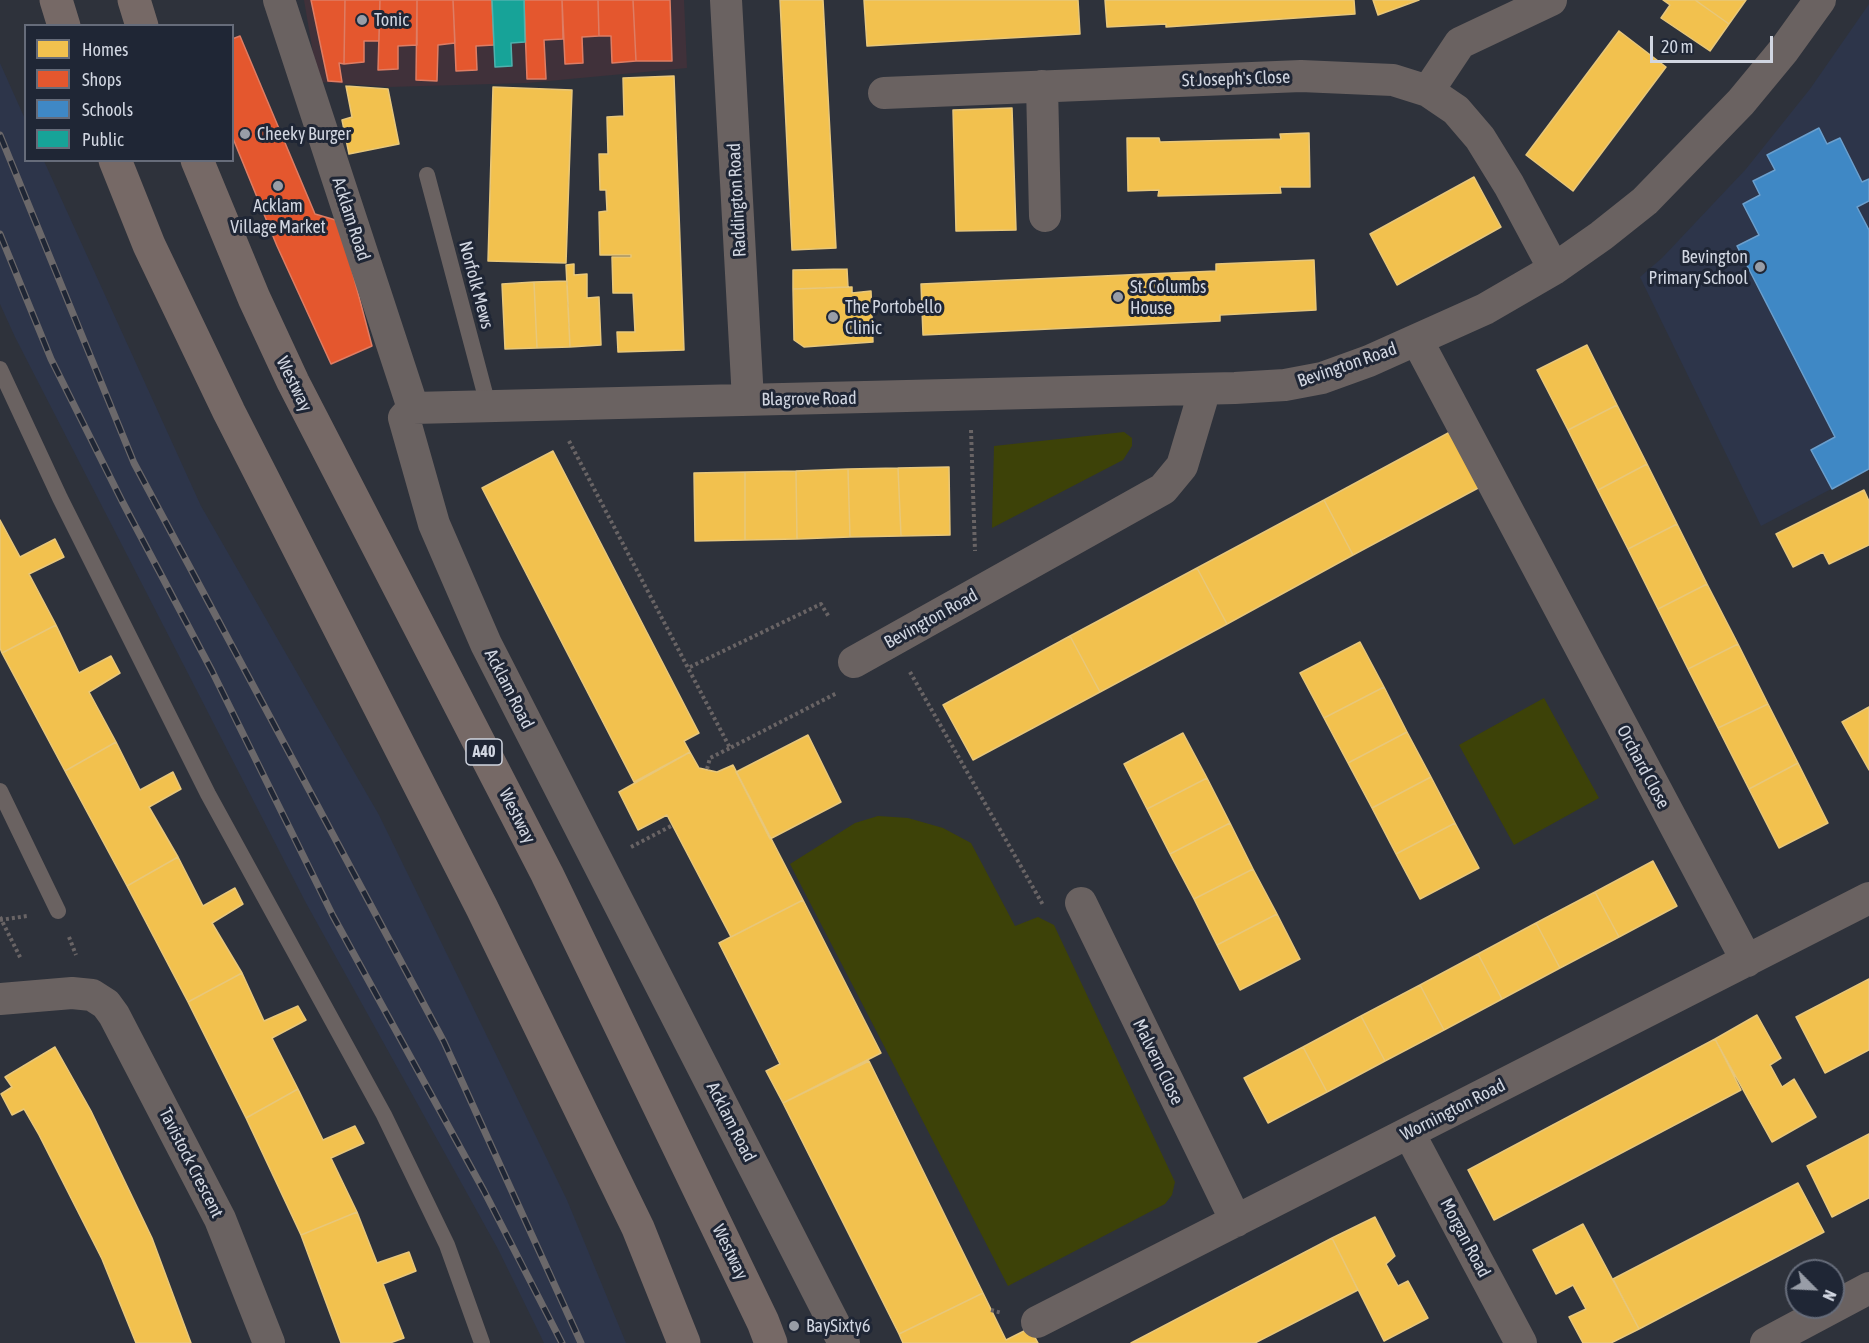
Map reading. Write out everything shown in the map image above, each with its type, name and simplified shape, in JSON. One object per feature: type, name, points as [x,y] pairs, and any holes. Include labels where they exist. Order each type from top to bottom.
[{"type":"highway","points":[[56,0],[63,24]]},
{"type":"highway","points":[[134,0],[141,24]]},
{"type":"highway","points":[[116,162],[149,244],[229,412],[482,908],[638,1228],[684,1343]]},
{"type":"highway","name":"Westway","points":[[198,162],[254,298],[293,382],[547,874],[763,1322],[771,1343]]},
{"type":"street","name":"Acklam Road","points":[[279,0],[413,408],[404,418],[434,524],[486,644],[597,865],[844,1343]]},
{"type":"street","name":"Raddington Road","points":[[726,0],[748,400]]},
{"type":"street","points":[[1428,91],[1460,44],[1551,0]]},
{"type":"street","name":"Bevington Road","points":[[849,676],[892,640],[1163,489],[1182,466],[1205,389],[1285,385],[1322,378],[1417,340],[1485,309],[1554,269],[1602,236],[1661,185],[1741,102],[1784,50],[1820,0]]},
{"type":"street","name":"St Joseph's Close","points":[[884,93],[1302,76],[1394,80],[1428,91],[1456,110],[1480,138],[1554,269]]},
{"type":"street","points":[[1042,86],[1045,216]]},
{"type":"street","name":"Orchard Close","points":[[1417,340],[1747,961]]},
{"type":"street","name":"Blagrove Road","points":[[413,408],[1205,389]]},
{"type":"street","name":"Wornington Road","points":[[1037,1322],[1869,898]]},
{"type":"street","name":"Malvern Close","points":[[1081,903],[1236,1221]]},
{"type":"street","points":[[0,999],[39,995]]},
{"type":"street","name":"Tavistock Crescent","points":[[39,995],[92,995],[106,1004],[114,1015],[220,1219],[269,1343]]},
{"type":"street","name":"Morgan Road","points":[[1409,1133],[1521,1343]]},
{"type":"street","points":[[1766,1343],[1869,1288]]},
{"type":"lane","name":"Norfolk Mews","points":[[427,175],[488,405]]},
{"type":"lane","points":[[0,369],[60,498],[208,794],[384,1115],[447,1245],[482,1343]]},
{"type":"lane","points":[[0,791],[58,911]]},
{"type":"path","points":[[970,396],[977,593]]},
{"type":"path","points":[[548,404],[690,667],[730,748]]},
{"type":"path","points":[[690,667],[821,604],[829,617]]},
{"type":"path","points":[[892,640],[1050,918],[1081,903]]},
{"type":"path","points":[[707,769],[710,758],[849,676]]},
{"type":"path","points":[[597,865],[673,825]]},
{"type":"path","points":[[0,917],[39,995]]},
{"type":"shaded area","points":[[304,0],[684,0],[687,68],[527,83],[389,87],[318,82]]},
{"type":"shaded area","name":"Bevington Primary School","points":[[1869,4],[1869,469],[1761,526],[1640,277],[1662,258],[1746,169],[1810,89]]},
{"type":"shaded area","points":[[0,63],[24,117],[24,162],[44,162],[201,506],[379,815],[567,1200],[626,1343],[544,1343],[498,1249],[306,903],[0,304]]},
{"type":"green space","points":[[1124,432],[1132,438],[1132,446],[1123,460],[992,528],[994,446]]},
{"type":"green space","points":[[1544,698],[1599,798],[1514,845],[1459,745]]},
{"type":"green space","points":[[878,816],[908,818],[943,828],[971,843],[1015,926],[1038,917],[1054,925],[1175,1182],[1172,1195],[1165,1204],[1008,1286],[790,864],[855,823]]},
{"type":"building: Homes","points":[[780,0],[823,0],[836,248],[792,250]]},
{"type":"building: Homes","points":[[864,0],[1078,0],[1080,34],[867,46]]},
{"type":"building: Homes","points":[[1105,0],[1354,0],[1355,14],[1166,27],[1166,24],[1107,27]]},
{"type":"building: Homes","points":[[1373,0],[1419,0],[1378,15]]},
{"type":"building: Homes","points":[[1663,0],[1695,0],[1729,24],[1710,51],[1661,18],[1670,5]]},
{"type":"building: Homes","points":[[1695,0],[1746,0],[1729,24]]},
{"type":"building: Homes","points":[[1619,31],[1666,67],[1573,191],[1526,155]]},
{"type":"building: Homes","points":[[674,76],[684,350],[618,352],[617,332],[635,332],[633,293],[613,293],[612,257],[631,257],[631,255],[600,255],[599,212],[607,211],[606,190],[600,190],[599,154],[608,154],[607,117],[624,116],[623,78]]},
{"type":"building: Homes","points":[[346,86],[388,89],[399,144],[349,154],[342,120],[352,117]]},
{"type":"building: Homes","points":[[493,87],[572,90],[566,263],[488,261]]},
{"type":"building: Homes","points":[[1012,108],[1016,230],[956,231],[953,110]]},
{"type":"building: Homes","points":[[1309,133],[1310,187],[1280,187],[1281,193],[1158,196],[1159,190],[1128,191],[1127,138],[1159,138],[1160,142],[1281,139],[1280,134]]},
{"type":"building: Homes","points":[[1474,177],[1501,227],[1397,285],[1370,234]]},
{"type":"building: Homes","name":"St. Columbs House","points":[[1314,260],[1316,310],[1220,315],[1220,321],[923,335],[921,284],[1216,271],[1216,264]]},
{"type":"building: Homes","points":[[574,264],[574,275],[587,274],[587,298],[599,297],[601,345],[570,347],[566,265]]},
{"type":"building: Homes","points":[[847,269],[848,287],[793,289],[793,270]]},
{"type":"building: Homes","points":[[567,281],[570,347],[537,348],[534,282]]},
{"type":"building: Homes","points":[[534,282],[537,348],[505,349],[502,284]]},
{"type":"building: Homes","name":"The Portobello Clinic","points":[[852,287],[852,293],[871,291],[873,342],[804,347],[794,340],[793,289]]},
{"type":"building: Homes","points":[[1587,345],[1617,405],[1568,430],[1537,370]]},
{"type":"building: Homes","points":[[1617,405],[1647,464],[1598,490],[1568,430]]},
{"type":"building: Homes","points":[[1450,432],[1480,487],[1353,555],[1324,500]]},
{"type":"building: Homes","points":[[553,451],[699,733],[684,741],[690,752],[634,782],[482,488]]},
{"type":"building: Homes","points":[[1647,464],[1677,524],[1628,549],[1598,490]]},
{"type":"building: Homes","points":[[949,467],[950,535],[901,536],[898,468]]},
{"type":"building: Homes","points":[[898,468],[901,536],[850,537],[848,469]]},
{"type":"building: Homes","points":[[848,469],[850,537],[797,539],[796,471]]},
{"type":"building: Homes","points":[[796,471],[797,539],[745,540],[745,472]]},
{"type":"building: Homes","points":[[745,472],[745,540],[695,541],[694,473]]},
{"type":"building: Homes","points":[[1864,490],[1869,501],[1869,545],[1829,564],[1823,552],[1793,567],[1776,534]]},
{"type":"building: Homes","points":[[1324,500],[1353,555],[1227,624],[1197,568]]},
{"type":"building: Homes","points":[[0,520],[20,557],[55,539],[64,557],[29,574],[56,625],[2,653],[0,648]]},
{"type":"building: Homes","points":[[1677,524],[1707,584],[1658,609],[1628,549]]},
{"type":"building: Homes","points":[[1197,568],[1227,624],[1100,692],[1070,636]]},
{"type":"building: Homes","points":[[1707,584],[1738,644],[1688,669],[1658,609]]},
{"type":"building: Homes","points":[[56,625],[79,673],[111,656],[120,673],[89,692],[116,742],[65,771],[2,653]]},
{"type":"building: Homes","points":[[1070,636],[1100,692],[973,760],[943,705]]},
{"type":"building: Homes","points":[[1360,642],[1384,687],[1324,718],[1300,673]]},
{"type":"building: Homes","points":[[1738,644],[1768,704],[1718,728],[1688,669]]},
{"type":"building: Homes","points":[[1384,687],[1407,732],[1348,763],[1324,718]]},
{"type":"building: Homes","points":[[1768,704],[1798,763],[1749,789],[1718,728]]},
{"type":"building: Homes","points":[[1869,707],[1869,770],[1842,722]]},
{"type":"building: Homes","points":[[1407,732],[1431,777],[1372,808],[1348,763]]},
{"type":"building: Homes","points":[[1183,733],[1207,778],[1147,809],[1124,764]]},
{"type":"building: Homes","points":[[808,735],[841,802],[770,839],[736,772]]},
{"type":"building: Homes","points":[[116,742],[140,790],[173,772],[181,789],[149,807],[178,857],[127,886],[65,771]]},
{"type":"building: Homes","points":[[690,752],[699,768],[717,772],[733,765],[803,900],[731,937],[667,815],[638,830],[619,792]]},
{"type":"building: Homes","points":[[1798,763],[1828,823],[1779,848],[1749,789]]},
{"type":"building: Homes","points":[[1431,777],[1455,823],[1396,854],[1372,808]]},
{"type":"building: Homes","points":[[1207,778],[1230,823],[1170,854],[1147,809]]},
{"type":"building: Homes","points":[[1230,823],[1253,869],[1194,899],[1170,854]]},
{"type":"building: Homes","points":[[1455,823],[1479,868],[1420,899],[1396,854]]},
{"type":"building: Homes","points":[[178,857],[203,906],[235,888],[243,904],[212,923],[242,973],[188,1002],[127,886]]},
{"type":"building: Homes","points":[[1653,861],[1677,906],[1619,937],[1595,892]]},
{"type":"building: Homes","points":[[1253,869],[1277,914],[1217,945],[1194,899]]},
{"type":"building: Homes","points":[[1595,892],[1619,937],[1560,968],[1536,923]]},
{"type":"building: Homes","points":[[803,900],[881,1053],[783,1103],[766,1071],[780,1064],[719,943]]},
{"type":"building: Homes","points":[[1277,914],[1300,959],[1240,990],[1217,945]]},
{"type":"building: Homes","points":[[1536,923],[1560,968],[1502,999],[1478,954]]},
{"type":"building: Homes","points":[[1478,954],[1502,999],[1444,1030],[1420,985]]},
{"type":"building: Homes","points":[[242,973],[264,1021],[298,1006],[306,1020],[272,1038],[298,1089],[246,1118],[188,1002]]},
{"type":"building: Homes","points":[[1869,979],[1869,1050],[1825,1073],[1796,1017]]},
{"type":"building: Homes","points":[[1420,985],[1444,1030],[1385,1061],[1361,1016]]},
{"type":"building: Homes","points":[[1757,1015],[1781,1058],[1770,1065],[1782,1087],[1794,1079],[1816,1117],[1772,1142],[1715,1039]]},
{"type":"building: Homes","points":[[1361,1016],[1385,1061],[1327,1092],[1303,1047]]},
{"type":"building: Homes","points":[[1715,1039],[1741,1090],[1494,1220],[1468,1170]]},
{"type":"building: Homes","points":[[55,1047],[91,1111],[152,1238],[191,1343],[136,1343],[102,1259],[39,1135],[24,1109],[12,1115],[1,1094],[12,1087],[5,1077]]},
{"type":"building: Homes","points":[[1303,1047],[1327,1092],[1268,1123],[1244,1078]]},
{"type":"building: Homes","points":[[869,1061],[983,1293],[899,1334],[783,1103]]},
{"type":"building: Homes","points":[[298,1089],[323,1140],[355,1126],[364,1143],[331,1158],[357,1212],[301,1235],[246,1118]]},
{"type":"building: Homes","points":[[1869,1134],[1869,1198],[1832,1217],[1807,1166]]},
{"type":"building: Homes","points":[[1798,1183],[1824,1232],[1639,1329],[1613,1279]]},
{"type":"building: Homes","points":[[357,1212],[377,1263],[409,1252],[416,1271],[383,1284],[404,1338],[390,1343],[341,1343],[301,1235]]},
{"type":"building: Homes","points":[[1375,1217],[1395,1256],[1386,1264],[1398,1286],[1408,1281],[1428,1318],[1384,1341],[1332,1238]]},
{"type":"building: Homes","points":[[1583,1224],[1639,1329],[1611,1343],[1583,1343],[1569,1317],[1586,1309],[1573,1285],[1556,1294],[1533,1250]]},
{"type":"building: Homes","points":[[1332,1238],[1358,1290],[1255,1343],[1131,1343]]},
{"type":"building: Homes","points":[[983,1293],[1006,1340],[1030,1328],[1038,1343],[903,1343],[899,1334]]},
{"type":"building: Shops","points":[[311,0],[345,0],[344,64],[339,63],[342,82],[328,81]]},
{"type":"building: Shops","name":"Tonic","points":[[345,0],[380,0],[379,41],[364,41],[364,62],[344,64]]},
{"type":"building: Shops","points":[[380,0],[417,0],[417,45],[398,46],[398,69],[378,70]]},
{"type":"building: Shops","points":[[417,0],[453,0],[455,43],[438,45],[437,81],[416,80]]},
{"type":"building: Shops","points":[[453,0],[492,0],[494,45],[476,46],[477,70],[456,71]]},
{"type":"building: Shops","points":[[524,0],[562,0],[563,39],[544,40],[546,79],[527,79]]},
{"type":"building: Shops","points":[[562,0],[598,0],[599,36],[582,37],[583,63],[565,64]]},
{"type":"building: Shops","points":[[598,0],[633,0],[636,61],[612,63],[611,36],[599,36]]},
{"type":"building: Shops","points":[[633,0],[670,0],[672,61],[636,61]]},
{"type":"building: Shops","name":"Acklam Village Market","points":[[240,36],[315,214],[339,221],[372,346],[331,364],[277,246],[234,141],[234,38]]},
{"type":"building: Schools","points":[[1819,128],[1827,144],[1840,138],[1862,182],[1869,179],[1869,201],[1857,207],[1869,230],[1869,469],[1832,489],[1811,450],[1835,437],[1737,246],[1759,235],[1743,204],[1760,195],[1753,181],[1775,170],[1767,155]]},
{"type":"building: Public","points":[[492,0],[524,0],[525,42],[511,43],[512,66],[495,67]]},
{"type":"railway","points":[[0,135],[134,463],[444,1042],[581,1343]]},
{"type":"railway","points":[[0,234],[51,359],[122,501],[212,671],[333,916],[484,1191],[562,1343]]},
{"type":"place","name":"Tonic","points":[[362,20]]},
{"type":"place","name":"Cheeky Burger","points":[[245,134]]},
{"type":"place","name":"Acklam Village Market","points":[[278,186]]},
{"type":"place","name":"Bevington Primary School","points":[[1760,267]]},
{"type":"place","name":"St. Columbs House","points":[[1118,297]]},
{"type":"place","name":"The Portobello Clinic","points":[[833,317]]},
{"type":"place","name":"BaySixty6","points":[[794,1326]]}]
